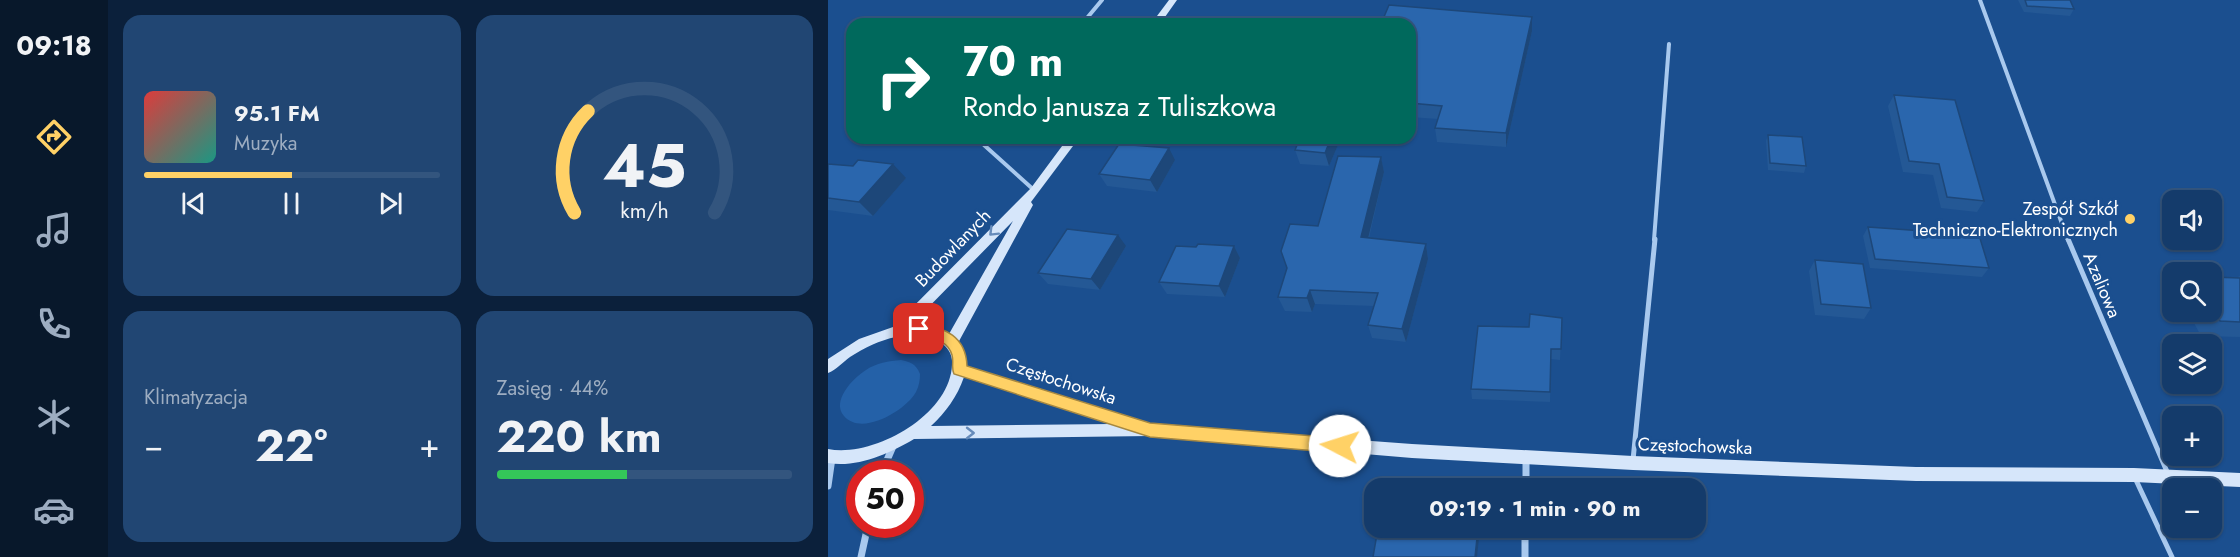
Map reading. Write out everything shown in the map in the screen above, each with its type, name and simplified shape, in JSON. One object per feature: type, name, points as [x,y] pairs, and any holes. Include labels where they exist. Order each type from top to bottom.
[{"type":"main road","points":[[1160,18],[1173,0]]},
{"type":"main road","name":"Budowlanych","points":[[951,341],[1035,191],[1070,144]]},
{"type":"main road","name":"Budowlanych","points":[[897,331],[1035,191]]},
{"type":"main road","points":[[829,366],[863,343],[897,331],[919,329],[938,333],[951,341],[959,354],[959,370],[955,386],[944,403],[912,433],[894,444],[852,457],[830,456]]},
{"type":"main road","name":"Częstochowska","points":[[959,370],[1150,430]]},
{"type":"main road","name":"Częstochowska","points":[[912,433],[1150,430],[1412,452],[1633,463],[1916,474],[2134,476],[2240,480]]},
{"type":"street","points":[[887,460],[894,444]]},
{"type":"street","points":[[828,486],[830,456]]},
{"type":"street","points":[[1526,457],[1526,478]]},
{"type":"street","points":[[861,557],[865,538]]},
{"type":"street","points":[[1525,557],[1526,538]]},
{"type":"lane","points":[[1087,18],[1102,0]]},
{"type":"lane","name":"Azaliowa","points":[[1980,0],[2072,250],[2169,477]]},
{"type":"lane","points":[[1633,463],[1641,355],[1665,134],[1669,44]]},
{"type":"lane","points":[[985,144],[1035,191]]},
{"type":"lane","points":[[2134,476],[2172,557]]},
{"type":"shaded area","points":[[901,360],[913,364],[920,374],[918,388],[911,399],[894,413],[872,422],[861,424],[852,422],[844,416],[840,404],[842,397],[855,378],[874,366]]},
{"type":"building","points":[[2025,0],[2070,0],[2074,9],[2027,6]]},
{"type":"building","points":[[1389,5],[1532,17],[1506,133],[1435,128],[1442,106],[1416,104],[1416,18],[1384,18]]},
{"type":"building","points":[[1894,95],[1955,100],[1984,201],[1947,197],[1939,164],[1909,161]]},
{"type":"building","points":[[1768,135],[1802,137],[1806,166],[1770,163]]},
{"type":"building","points":[[1119,144],[1169,148],[1150,180],[1099,174]]},
{"type":"building","points":[[1298,144],[1329,144],[1325,153],[1295,150]]},
{"type":"building","points":[[1338,156],[1381,157],[1361,237],[1426,244],[1402,329],[1368,325],[1378,293],[1310,290],[1307,298],[1278,297],[1287,268],[1281,251],[1290,224],[1318,226]]},
{"type":"building","points":[[858,160],[893,164],[859,202],[828,198],[828,164],[853,166]]},
{"type":"building","points":[[1868,227],[1979,235],[1989,268],[1875,259]]},
{"type":"building","points":[[1067,229],[1118,235],[1091,279],[1038,273]]},
{"type":"building","points":[[1198,244],[1234,246],[1219,286],[1159,282],[1176,246],[1196,247]]},
{"type":"building","points":[[1815,260],[1863,264],[1871,308],[1821,304]]},
{"type":"building","points":[[2222,277],[2240,278],[2240,322],[2222,321]]},
{"type":"building","points":[[1530,314],[1562,318],[1561,349],[1551,349],[1550,392],[1471,389],[1478,326],[1529,327]]},
{"type":"building","points":[[1376,538],[1477,538],[1475,557],[1373,557]]},
{"type":"place","name":"Zespół Szkół Techniczno-Elektronicznych","points":[[2130,219]]},
{"type":"route","points":[[919,329],[938,333],[951,341],[959,354],[959,370],[1150,430],[1340,446]]}]
